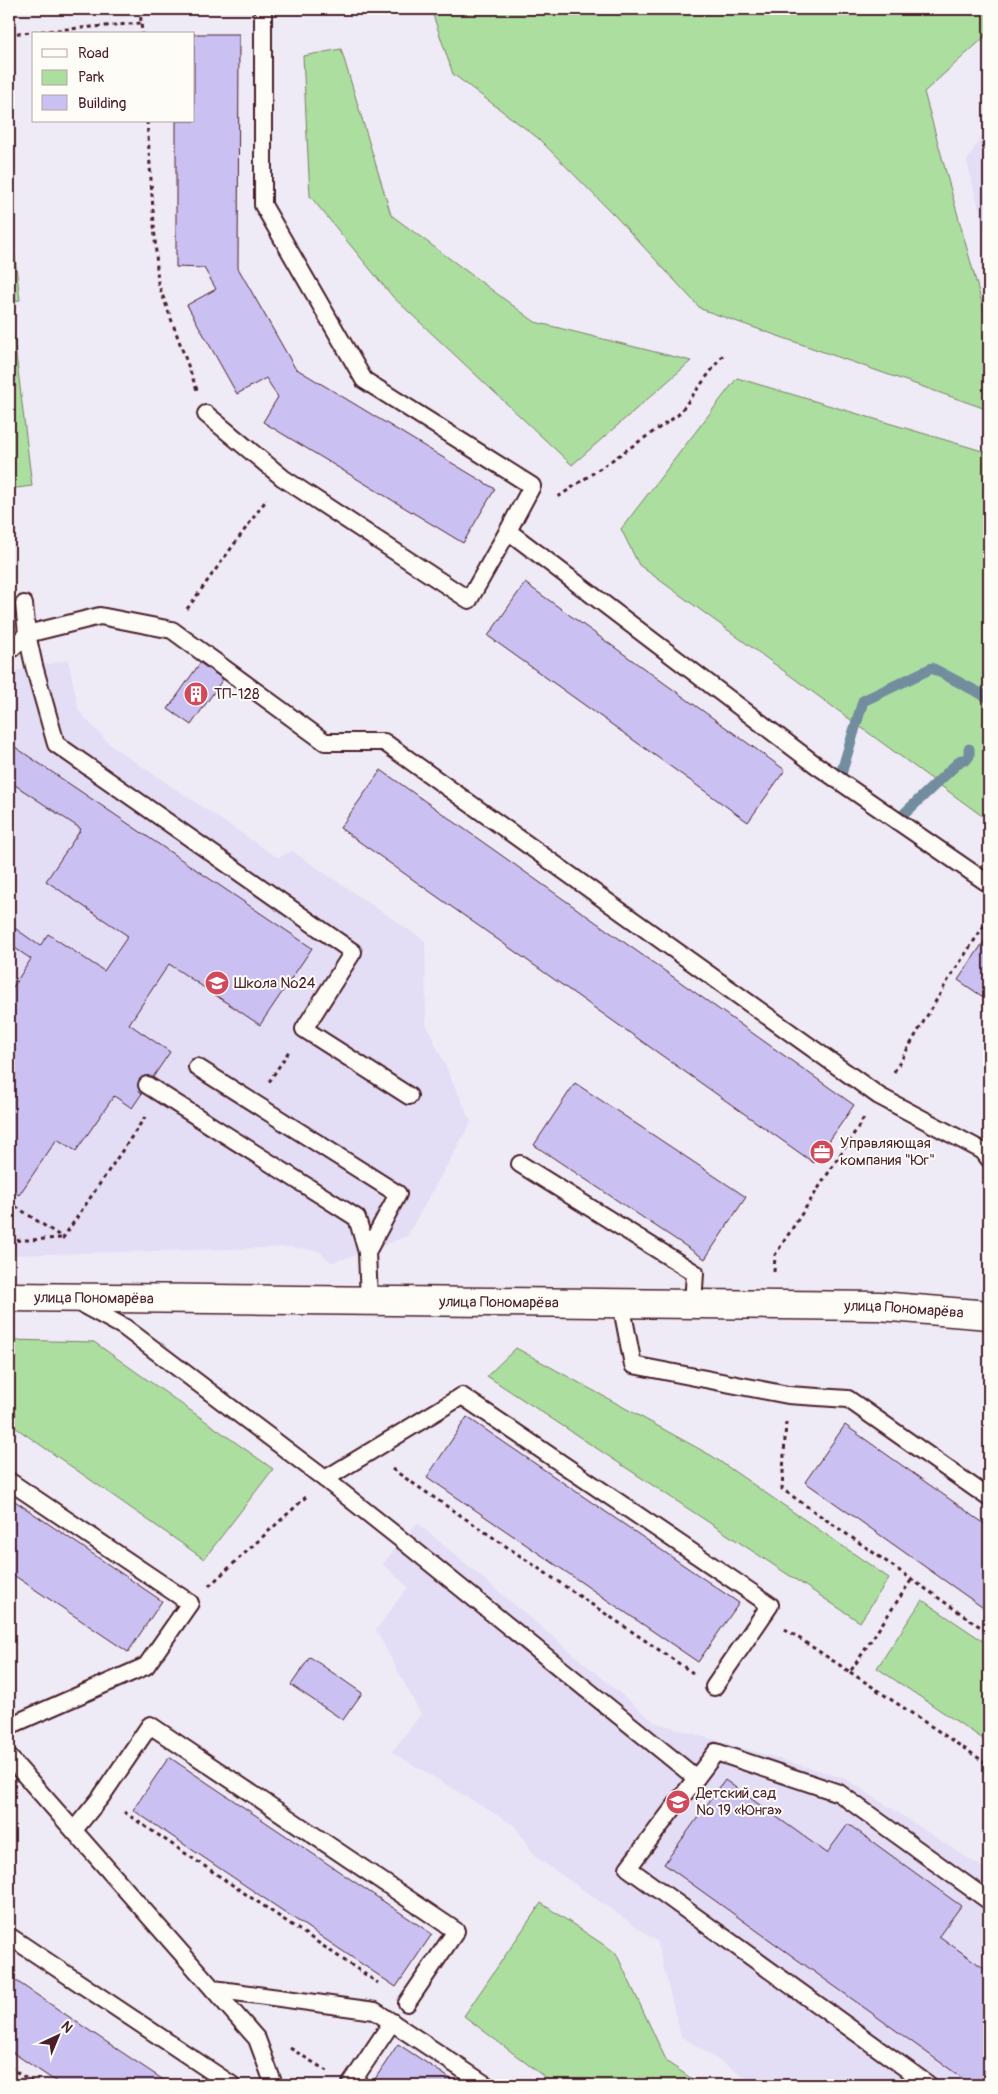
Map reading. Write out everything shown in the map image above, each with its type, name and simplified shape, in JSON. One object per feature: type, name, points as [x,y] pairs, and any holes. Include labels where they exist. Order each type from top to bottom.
[{"type":"street","name":"улица Пономарёва","points":[[9,1297],[879,1306],[989,1315]]},
{"type":"lane","points":[[206,414],[283,478],[469,600],[532,486],[364,380],[263,206],[263,9]]},
{"type":"lane","points":[[508,531],[816,765],[989,884]]},
{"type":"lane","points":[[24,604],[27,634],[34,666],[56,744],[353,952],[304,1029],[410,1096]]},
{"type":"lane","points":[[9,651],[27,634],[100,616],[172,630],[325,742],[384,742],[879,1096],[983,1151],[989,1159]]},
{"type":"lane","points":[[197,1067],[398,1194],[367,1252]]},
{"type":"lane","points":[[154,1090],[356,1218],[367,1252],[369,1301]]},
{"type":"lane","points":[[520,1164],[696,1274],[693,1304]]},
{"type":"lane","points":[[70,1298],[124,1327],[325,1479],[696,1778]]},
{"type":"lane","points":[[620,1303],[633,1365],[788,1395],[848,1399],[989,1498]]},
{"type":"lane","points":[[325,1479],[462,1396],[770,1605],[714,1687]]},
{"type":"lane","points":[[9,1481],[190,1603],[146,1666],[9,1726]]},
{"type":"lane","points":[[74,1830],[101,1797],[150,1725],[456,1931],[408,2003]]},
{"type":"lane","points":[[929,2085],[628,1868],[716,1752],[839,1793],[989,1901]]},
{"type":"lane","points":[[9,1757],[257,2039],[274,2085]]},
{"type":"lane","points":[[9,1936],[232,2085]]},
{"type":"lane","points":[[213,1989],[375,2011],[486,2085]]},
{"type":"lane","points":[[350,2085],[392,2022]]},
{"type":"path","points":[[140,9],[142,32]]},
{"type":"path","points":[[33,32],[141,23]]},
{"type":"path","points":[[9,34],[32,32]]},
{"type":"path","points":[[148,122],[158,283],[206,414]]},
{"type":"path","points":[[556,498],[678,414],[723,356]]},
{"type":"path","points":[[172,630],[283,478]]},
{"type":"path","points":[[893,1074],[947,982],[989,918]]},
{"type":"path","points":[[255,1103],[304,1029]]},
{"type":"path","points":[[63,1238],[154,1090]]},
{"type":"path","points":[[775,1255],[879,1096]]},
{"type":"path","points":[[9,1202],[63,1238]]},
{"type":"path","points":[[9,1241],[63,1238]]},
{"type":"path","points":[[788,1395],[782,1489],[989,1633]]},
{"type":"path","points":[[369,1453],[714,1687]]},
{"type":"path","points":[[190,1603],[325,1479]]},
{"type":"path","points":[[850,1672],[912,1579]]},
{"type":"path","points":[[764,1614],[989,1765]]},
{"type":"path","points":[[101,1797],[408,2003]]},
{"type":"path","points":[[257,2039],[293,2049],[333,2075]]},
{"type":"path","points":[[9,2066],[37,2085]]},
{"type":"shaded area","points":[[989,124],[989,248],[967,161]]},
{"type":"shaded area","name":"Школа №24","points":[[68,660],[79,711],[110,745],[278,858],[292,851],[425,941],[426,1024],[471,1122],[407,1236],[367,1252],[331,1262],[319,1251],[294,1247],[9,1255],[9,672]]},
{"type":"shaded area","name":"Детский сад № 19 «Юнга»","points":[[417,1523],[654,1722],[844,1778],[989,1872],[989,2085],[758,2085],[681,2036],[657,1941],[536,1857],[514,1825],[392,1752],[421,1714],[376,1630],[408,1587],[383,1564]]},
{"type":"green space","points":[[431,9],[989,9],[989,33],[924,92],[989,329],[989,410],[701,309],[617,218],[538,138],[453,74]]},
{"type":"green space","points":[[341,49],[391,215],[535,322],[691,361],[572,465],[393,297],[310,196],[303,56]]},
{"type":"green space","points":[[9,207],[20,300],[9,302]]},
{"type":"green space","points":[[9,313],[11,313],[32,486],[9,489]]},
{"type":"green space","points":[[737,378],[989,453],[989,821],[639,565],[621,529]]},
{"type":"green space","points":[[9,1340],[94,1342],[273,1469],[204,1559],[9,1423]]},
{"type":"green space","points":[[516,1348],[712,1456],[889,1578],[860,1622],[487,1376]]},
{"type":"green space","points":[[922,1600],[989,1645],[989,1743],[877,1668]]},
{"type":"green space","points":[[541,1903],[616,1953],[667,2062],[701,2085],[555,2085],[464,2016]]},
{"type":"building","points":[[195,34],[239,34],[238,268],[295,368],[495,489],[463,543],[263,422],[278,397],[266,378],[237,394],[187,305],[216,289],[204,268],[176,267],[176,122],[195,122]]},
{"type":"building","points":[[525,583],[785,770],[748,822],[488,636]]},
{"type":"building","name":"ТП-128","points":[[200,663],[223,679],[191,725],[168,709]]},
{"type":"building","points":[[9,743],[312,948],[260,1025],[169,964],[129,1024],[170,1052],[132,1108],[114,1096],[76,1151],[57,1139],[19,1195],[9,1188],[9,993],[31,959],[9,944],[9,924],[40,946],[48,934],[104,971],[128,936],[46,881],[81,829],[9,781]]},
{"type":"building","points":[[381,770],[854,1105],[814,1163],[340,828]]},
{"type":"building","points":[[989,934],[989,1001],[958,980]]},
{"type":"building","points":[[575,1083],[746,1197],[705,1259],[534,1145]]},
{"type":"building","points":[[467,1417],[739,1603],[698,1662],[427,1477]]},
{"type":"building","points":[[845,1425],[989,1527],[989,1612],[805,1482]]},
{"type":"building","points":[[9,1497],[162,1601],[128,1652],[9,1572]]},
{"type":"building","points":[[310,1657],[362,1693],[343,1720],[291,1685]]},
{"type":"building","points":[[169,1757],[432,1934],[396,1987],[133,1810]]},
{"type":"building","points":[[725,1780],[827,1853],[848,1824],[961,1906],[939,1936],[989,1972],[989,2085],[972,2085],[664,1864]]},
{"type":"building","points":[[9,1976],[171,2085],[61,2085],[9,2050]]},
{"type":"building","points":[[398,2044],[460,2085],[371,2085]]},
{"type":"waterway","points":[[841,774],[863,701],[932,668],[989,698]]},
{"type":"waterway","points":[[905,813],[961,760],[966,760],[969,756],[969,749]]},
{"type":"place","name":"ТП-128","points":[[196,694]]},
{"type":"place","name":"Школа №24","points":[[217,983]]},
{"type":"place","name":"Управляющая компания \"Юг\"","points":[[822,1152]]},
{"type":"place","name":"Детский сад № 19 «Юнга»","points":[[678,1802]]}]
